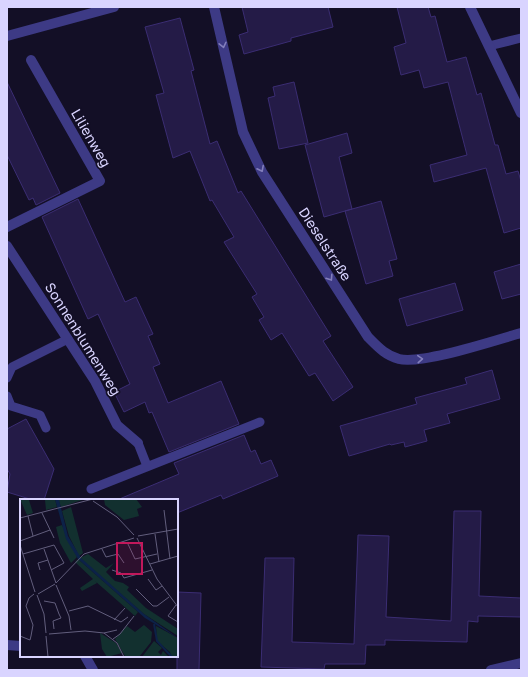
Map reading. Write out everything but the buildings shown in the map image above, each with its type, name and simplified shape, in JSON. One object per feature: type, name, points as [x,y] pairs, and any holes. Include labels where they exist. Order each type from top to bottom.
[{"type":"street","points":[[7,36],[114,7]]},
{"type":"street","name":"Dieselstraße","points":[[214,7],[243,132],[262,172],[368,337],[378,348],[383,353],[401,360],[424,359],[521,333]]},
{"type":"street","points":[[470,7],[521,113]]},
{"type":"street","name":"Lilienweg","points":[[7,227],[100,181],[31,60]]},
{"type":"street","name":"Sonnenblumenweg","points":[[7,246],[95,381],[117,425],[138,443]]},
{"type":"street","points":[[7,645],[20,646]]},
{"type":"street","points":[[86,657],[93,670]]},
{"type":"street","points":[[491,670],[521,663]]},
{"type":"lane","points":[[489,46],[521,38]]},
{"type":"lane","points":[[7,378],[12,367],[68,339]]},
{"type":"lane","points":[[7,396],[11,406],[40,415],[46,428]]},
{"type":"lane","points":[[91,489],[260,422]]},
{"type":"lane","points":[[138,443],[147,466]]}]
